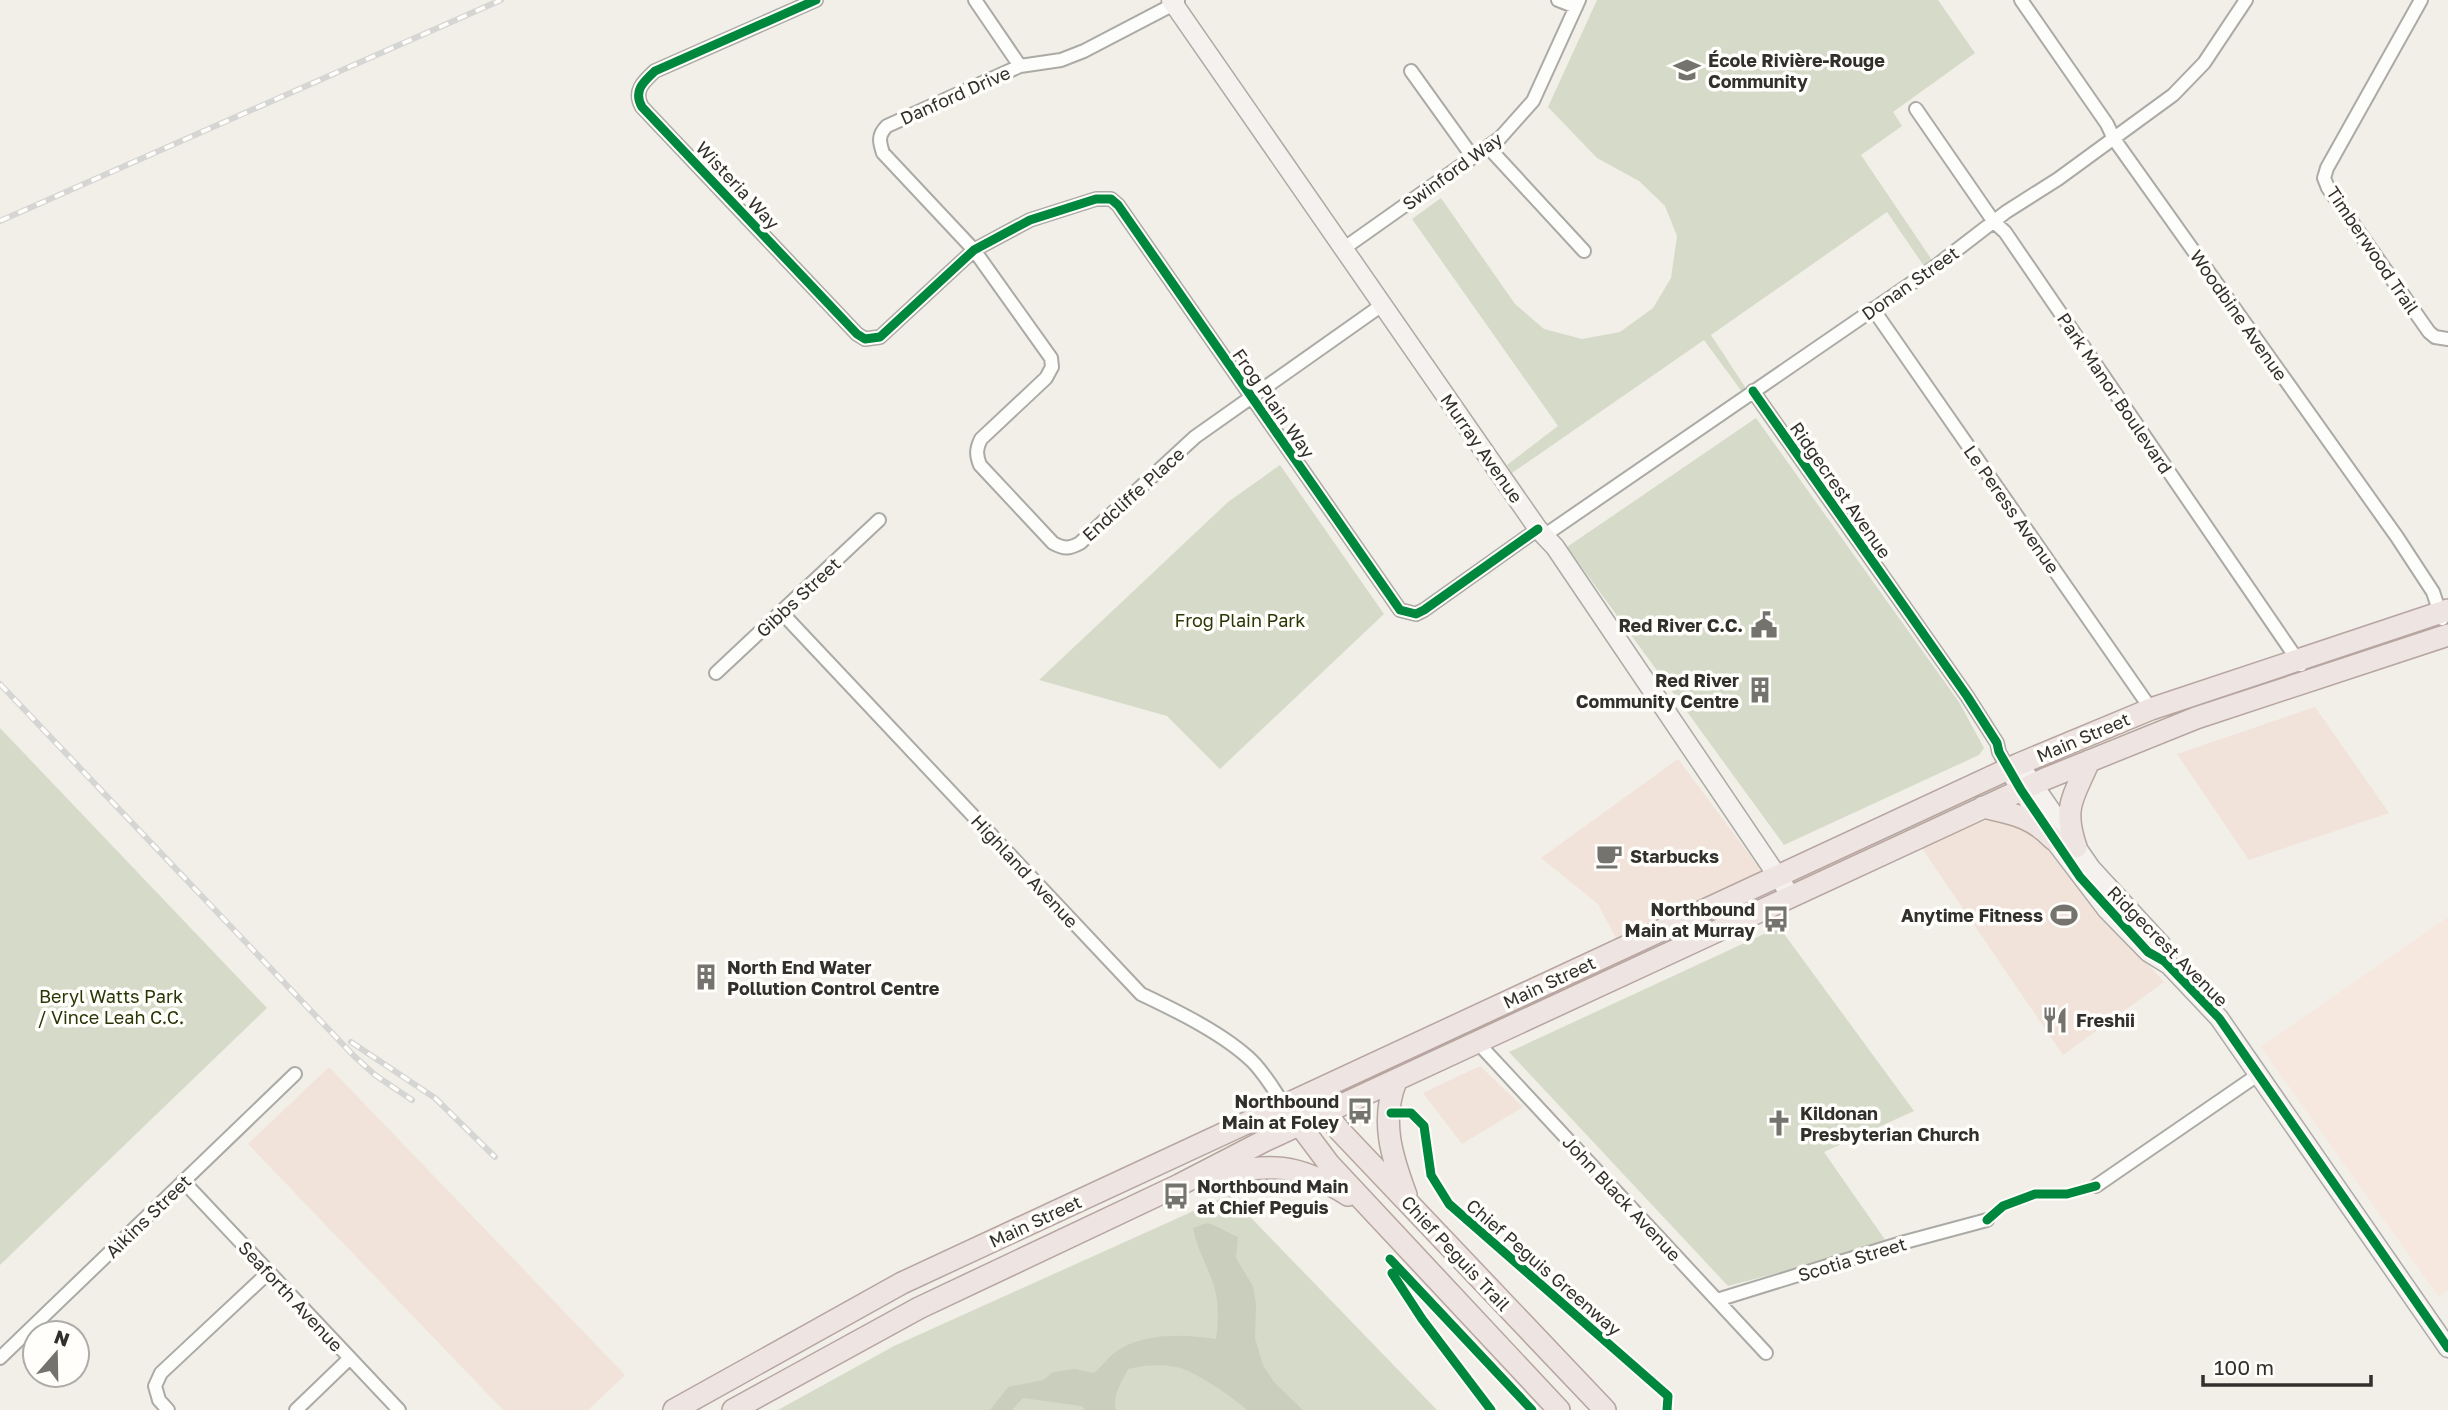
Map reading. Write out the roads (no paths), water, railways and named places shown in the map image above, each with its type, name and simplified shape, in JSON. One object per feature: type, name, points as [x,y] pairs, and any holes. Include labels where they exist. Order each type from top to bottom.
[{"type":"main road","name":"Main Street","points":[[674,1410],[902,1283],[2014,766],[2151,709],[2444,611]]},
{"type":"main road","name":"Main Street","points":[[733,1410],[919,1308],[1179,1185],[1231,1157],[1983,807],[2196,718],[2446,636]]},
{"type":"main road","points":[[2076,847],[2069,826],[2069,809],[2090,761]]},
{"type":"main road","points":[[1983,807],[2017,814],[2031,820],[2053,839]]},
{"type":"main road","points":[[1395,1082],[1388,1104],[1388,1133],[1394,1162],[1409,1203]]},
{"type":"main road","name":"Chief Peguis Trail","points":[[1309,1093],[1605,1410]]},
{"type":"main road","name":"Chief Peguis Trail","points":[[1284,1105],[1329,1164],[1559,1410]]},
{"type":"main road","points":[[1179,1185],[1250,1168],[1284,1168],[1334,1186],[1376,1215]]},
{"type":"street","name":"Wisteria Way","points":[[816,0],[656,71],[644,80],[638,90],[642,107],[857,334],[866,339],[880,337],[974,250]]},
{"type":"street","points":[[975,0],[1020,66]]},
{"type":"street","points":[[1558,0],[1578,4]]},
{"type":"street","name":"Woodbine Avenue","points":[[2021,0],[2107,124],[2114,139],[2397,537],[2444,611],[2446,636]]},
{"type":"street","name":"Donan Street","points":[[1542,532],[1932,269],[2173,95],[2204,63],[2246,0]]},
{"type":"street","name":"Timberwood Trail","points":[[2421,0],[2327,168],[2324,178],[2328,188],[2429,332],[2435,337],[2448,339]]},
{"type":"street","name":"Danford Drive","points":[[974,250],[883,153],[879,142],[881,132],[887,126],[1020,66],[1061,60],[1084,51],[1176,1]]},
{"type":"street","name":"Murray Avenue","points":[[1176,1],[1381,305],[1555,547],[1791,896]]},
{"type":"street","name":"Swinford Way","points":[[1343,249],[1507,131],[1533,101],[1578,4]]},
{"type":"street","points":[[1411,71],[1472,156]]},
{"type":"street","name":"Park Manor Boulevard","points":[[1916,109],[1994,222],[2005,232],[2311,680]]},
{"type":"street","points":[[1488,147],[1584,251]]},
{"type":"street","name":"Frog Plain Way","points":[[974,250],[1030,220],[1096,199],[1111,200],[1118,205],[1400,610],[1416,614],[1424,610],[1542,532]]},
{"type":"street","name":"Endcliffe Place","points":[[974,250],[1047,351],[1052,368],[1046,378],[981,439],[976,455],[980,465],[1053,543],[1060,547],[1070,548],[1080,543],[1195,437],[1381,305]]},
{"type":"street","name":"Le Peress Avenue","points":[[1873,309],[2151,709]]},
{"type":"street","name":"Ridgecrest Avenue","points":[[1753,391],[1997,743],[2007,748],[2053,839],[2107,909],[2148,952],[2165,961],[2219,1018],[2448,1348]]},
{"type":"street","name":"Gibbs Street","points":[[716,673],[879,520]]},
{"type":"street","name":"Highland Avenue","points":[[782,613],[1141,994],[1177,1012],[1242,1053],[1261,1071],[1284,1105]]},
{"type":"street","name":"Ridgecrest Avenue","points":[[2028,788],[2091,868],[2161,944],[2165,961]]},
{"type":"street","name":"John Black Avenue","points":[[1478,1043],[1766,1353]]},
{"type":"street","name":"Aikins Street","points":[[0,1358],[295,1074]]},
{"type":"street","points":[[2096,1186],[2259,1074]]},
{"type":"street","name":"Seaforth Avenue","points":[[183,1181],[399,1410]]},
{"type":"street","name":"Scotia Street","points":[[1717,1300],[1905,1242],[1987,1220]]},
{"type":"street","points":[[168,1410],[159,1400],[155,1386],[162,1374],[269,1272]]},
{"type":"street","points":[[296,1410],[350,1358]]},
{"type":"railway","points":[[0,221],[501,0]]},
{"type":"railway","points":[[0,684],[354,1056],[375,1075],[412,1100]]},
{"type":"railway","points":[[351,1042],[435,1098],[495,1157]]},
{"type":"place","name":"École Rivière-Rouge Community","points":[[1687,70]]},
{"type":"place","name":"Red River C.C.","points":[[1764,625]]},
{"type":"place","name":"Red River Community Centre","points":[[1760,690]]},
{"type":"place","name":"Starbucks","points":[[1609,856]]},
{"type":"place","name":"Anytime Fitness","points":[[2064,915]]},
{"type":"place","name":"Northbound Main at Murray","points":[[1776,919]]},
{"type":"place","name":"North End Water Pollution Control Centre","points":[[706,977]]},
{"type":"place","name":"Freshii","points":[[2055,1020]]},
{"type":"place","name":"Northbound Main at Foley","points":[[1360,1111]]},
{"type":"place","name":"Kildonan Presbyterian Church","points":[[1779,1123]]},
{"type":"place","name":"Northbound Main at Chief Peguis","points":[[1176,1196]]},
{"type":"park label","name":"Frog Plain Park","points":[[1240,620]]},
{"type":"park label","name":"Beryl Watts Park / Vince Leah C.C.","points":[[111,1006]]}]
